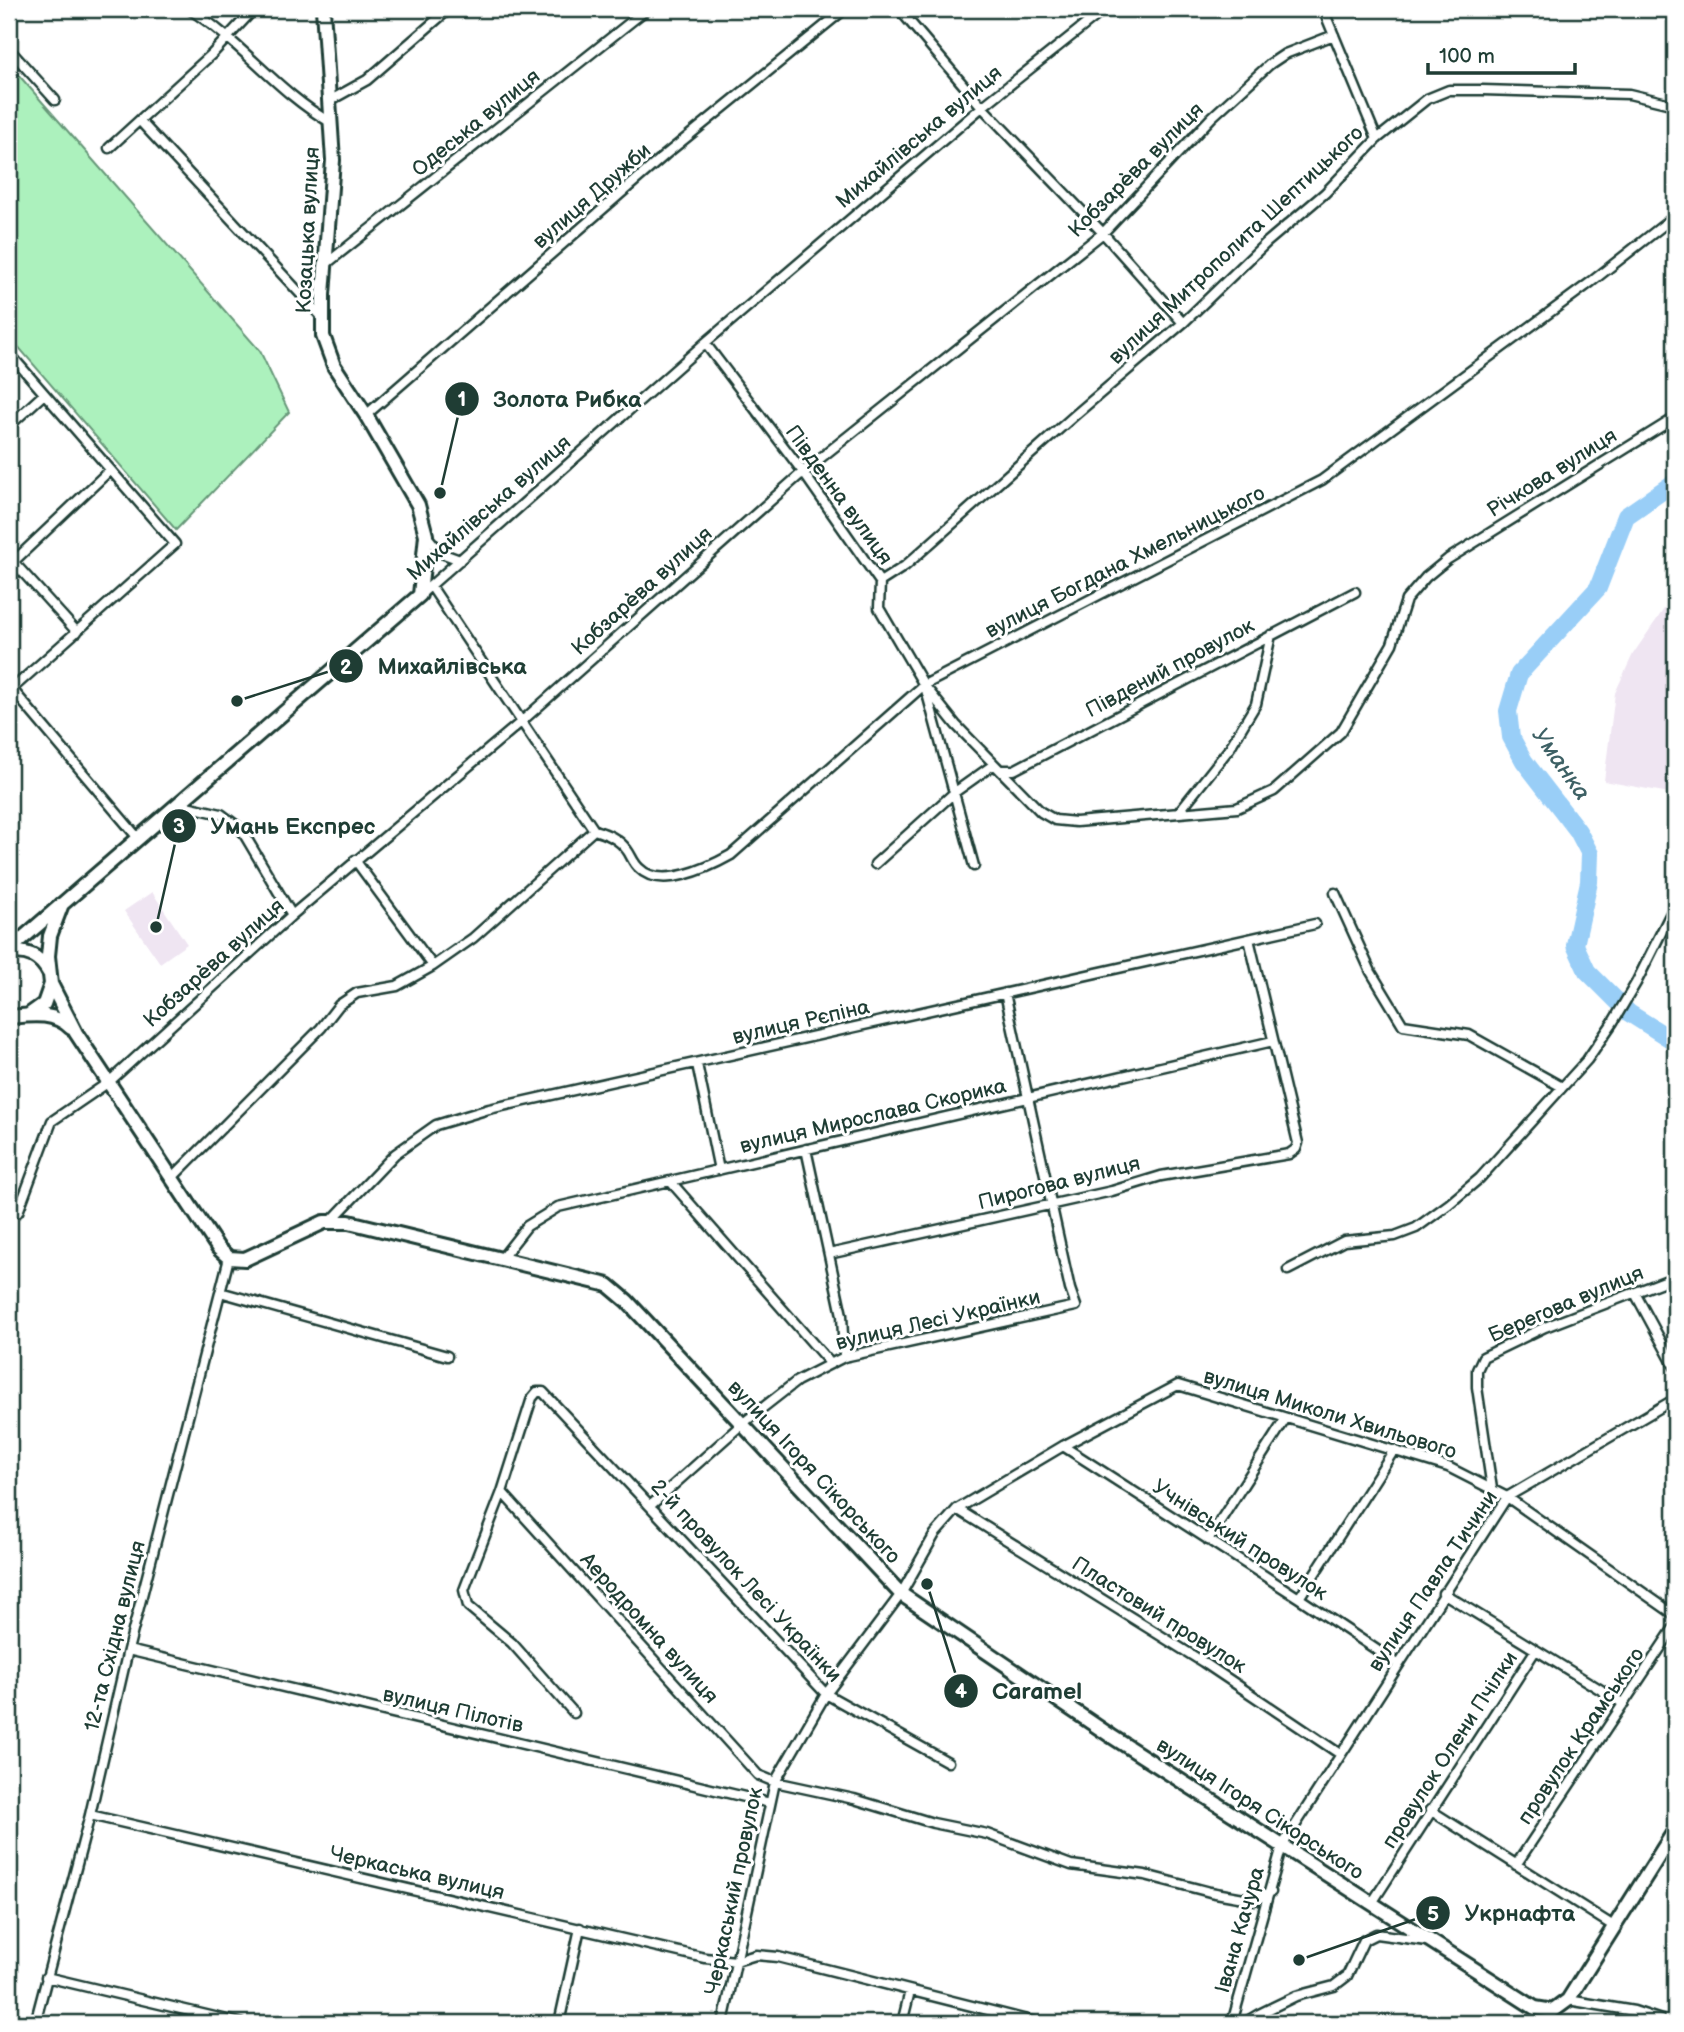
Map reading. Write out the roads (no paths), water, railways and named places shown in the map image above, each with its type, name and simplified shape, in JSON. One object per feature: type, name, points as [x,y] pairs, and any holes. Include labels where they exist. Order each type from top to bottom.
[{"type":"main road","name":"Козацька вулиця","points":[[323,9],[333,174],[323,336],[334,366],[418,505],[426,535],[420,595]]},
{"type":"main road","name":"Михайлівська вулиця","points":[[9,952],[420,595]]},
{"type":"main road","points":[[16,1015],[44,1004],[50,979],[50,936],[62,904]]},
{"type":"main road","points":[[9,952],[29,954],[39,959],[76,1032],[218,1248],[229,1258]]},
{"type":"main road","points":[[16,1015],[53,1016],[64,1021],[76,1032]]},
{"type":"main road","name":"вулиця Ігоря Сікорського","points":[[229,1258],[244,1259],[259,1254],[324,1222],[349,1222],[608,1285],[627,1301],[901,1594],[1111,1736],[1551,2017]]},
{"type":"main road","points":[[1551,2017],[1568,2000],[1675,1830]]},
{"type":"street","points":[[189,9],[227,37],[297,102],[330,122]]},
{"type":"street","points":[[109,148],[212,54],[254,9]]},
{"type":"street","points":[[328,101],[367,80],[449,9]]},
{"type":"street","name":"Одеська вулиця","points":[[326,264],[647,9]]},
{"type":"street","name":"вулиця Дружби","points":[[366,415],[665,155],[845,9]]},
{"type":"street","points":[[899,9],[982,107],[1103,233],[1183,323]]},
{"type":"street","name":"Михайлівська вулиця","points":[[420,595],[705,343],[982,107],[1105,9]]},
{"type":"street","points":[[1323,9],[1377,139]]},
{"type":"street","name":"Кобзарèва вулиця","points":[[18,1212],[52,1121],[109,1082],[292,915],[521,722],[803,472],[1103,233],[1212,117],[1270,64],[1285,54],[1334,34]]},
{"type":"street","points":[[9,49],[55,100]]},
{"type":"street","name":"вулиця Митрополита Шептицького","points":[[880,582],[905,566],[1183,323],[1266,243],[1325,192],[1377,139],[1427,99],[1449,90],[1629,94],[1675,104]]},
{"type":"street","points":[[140,121],[323,317]]},
{"type":"street","name":"вулиця Богдана Хмельницького","points":[[594,830],[612,836],[648,877],[660,879],[708,868],[731,855],[924,685],[1322,480],[1591,282],[1675,216]]},
{"type":"street","name":"Південна вулиця","points":[[705,343],[803,472],[880,582],[879,608],[924,685],[956,725],[1041,811],[1055,820],[1076,822],[1237,808],[1274,791]]},
{"type":"street","points":[[9,353],[175,544],[12,690],[138,838]]},
{"type":"street","points":[[9,426],[44,394]]},
{"type":"street","name":"Річкова вулиця","points":[[1274,791],[1341,732],[1392,644],[1406,600],[1426,577],[1448,559],[1675,418]]},
{"type":"street","points":[[77,632],[11,559],[110,470]]},
{"type":"street","points":[[426,535],[441,554],[460,560]]},
{"type":"street","points":[[172,1178],[321,1028],[339,1005],[358,993],[397,986],[433,966],[494,920],[594,830],[430,586]]},
{"type":"street","name":"Південий провулок","points":[[875,864],[956,792],[996,767],[1014,770],[1355,592]]},
{"type":"street","points":[[1178,813],[1229,749],[1255,704],[1271,635]]},
{"type":"street","points":[[924,685],[956,792],[974,866]]},
{"type":"street","points":[[178,804],[221,814],[241,829],[292,915]]},
{"type":"street","points":[[355,860],[433,966]]},
{"type":"street","points":[[1335,893],[1371,972],[1403,1025],[1469,1035],[1562,1087]]},
{"type":"street","points":[[1288,1270],[1344,1241],[1395,1236],[1416,1228],[1480,1178],[1587,1060],[1636,983],[1675,905]]},
{"type":"street","name":"вулиця Рєпіна","points":[[330,1222],[395,1154],[436,1125],[489,1109],[1315,924]]},
{"type":"street","points":[[1249,939],[1273,1041]]},
{"type":"street","points":[[1005,993],[1052,1204]]},
{"type":"street","name":"вулиця Мирослава Скорика","points":[[501,1259],[527,1226],[558,1207],[1273,1041]]},
{"type":"street","name":"Пирогова вулиця","points":[[829,1254],[1112,1191],[1161,1176],[1289,1154],[1296,1149],[1298,1143],[1273,1041]]},
{"type":"street","points":[[697,1064],[719,1170]]},
{"type":"street","points":[[806,1150],[842,1315],[844,1357]]},
{"type":"street","points":[[671,1182],[830,1363]]},
{"type":"street","name":"вулиця Лесі Українки","points":[[650,1506],[742,1424],[797,1381],[830,1363],[844,1357],[1076,1306],[1052,1204]]},
{"type":"street","name":"12-та Східна вулиця","points":[[35,2023],[90,1815],[128,1650],[229,1258]]},
{"type":"street","name":"Берегова вулиця","points":[[1492,1489],[1477,1387],[1477,1370],[1483,1357],[1545,1327],[1675,1277]]},
{"type":"street","points":[[220,1292],[447,1356]]},
{"type":"street","points":[[1635,1293],[1675,1367]]},
{"type":"street","name":"вулиця Миколи Хвильового","points":[[1063,1446],[1182,1386],[1448,1467],[1507,1497],[1675,1615]]},
{"type":"street","name":"2-й провулок Лесі Українки","points":[[502,1492],[532,1398],[537,1392],[543,1392],[826,1694],[948,1762]]},
{"type":"street","name":"вулиця Павла Тичини","points":[[1282,1846],[1507,1497],[1675,1399]]},
{"type":"street","points":[[1208,1540],[1286,1418]]},
{"type":"street","points":[[901,1594],[936,1534],[957,1509],[1063,1446]]},
{"type":"street","name":"Учнівський провулок","points":[[1063,1446],[1398,1664]]},
{"type":"street","points":[[1299,1598],[1394,1450]]},
{"type":"street","points":[[502,1492],[464,1590],[465,1598],[468,1606],[512,1643],[574,1713]]},
{"type":"street","name":"Аеродромна вулиця","points":[[502,1492],[758,1774],[775,1782]]},
{"type":"street","name":"Пластовий провулок","points":[[957,1509],[1203,1662],[1340,1754]]},
{"type":"street","points":[[1443,1593],[1624,1704]]},
{"type":"street","name":"Черкаський провулок","points":[[723,2023],[775,1782],[826,1694],[901,1594]]},
{"type":"street","name":"провулок Крамського","points":[[1516,1865],[1675,1626]]},
{"type":"street","name":"вулиця Пілотів","points":[[128,1650],[771,1803]]},
{"type":"street","name":"провулок Олени Пчілки","points":[[1372,1903],[1535,1651]]},
{"type":"street","points":[[775,1782],[854,1799],[933,1823],[987,1834],[1071,1865],[1145,1875],[1210,1892],[1255,1900],[1270,1892]]},
{"type":"street","points":[[1430,1810],[1615,1927]]},
{"type":"street","name":"Черкаська вулиця","points":[[90,1815],[705,1958],[736,1961],[756,1955],[778,1957],[1039,2023]]},
{"type":"street","name":"Івана Качура","points":[[1232,2023],[1282,1846]]},
{"type":"street","points":[[559,2023],[580,1928]]},
{"type":"street","points":[[1244,2023],[1296,1996],[1334,1986],[1347,1976],[1364,1940],[1376,1934],[1430,1941]]},
{"type":"street","points":[[46,1977],[240,2023]]},
{"type":"street","points":[[902,2023],[910,1991]]},
{"type":"street","points":[[1568,2000],[1634,2011],[1670,2023]]},
{"type":"waterway","name":"Уманка","points":[[1675,482],[1626,516],[1598,588],[1519,674],[1508,711],[1511,737],[1524,761],[1578,831],[1590,854],[1589,882],[1575,945],[1587,971],[1629,1013],[1675,1042]]},
{"type":"place","name":"Золота Рибка","points":[[440,493]]},
{"type":"place","name":"Михайлівська","points":[[237,701]]},
{"type":"place","name":"Умань Експрес","points":[[156,927]]},
{"type":"place","name":"Caramel","points":[[927,1584]]},
{"type":"place","name":"Укрнафта","points":[[1299,1960]]}]
